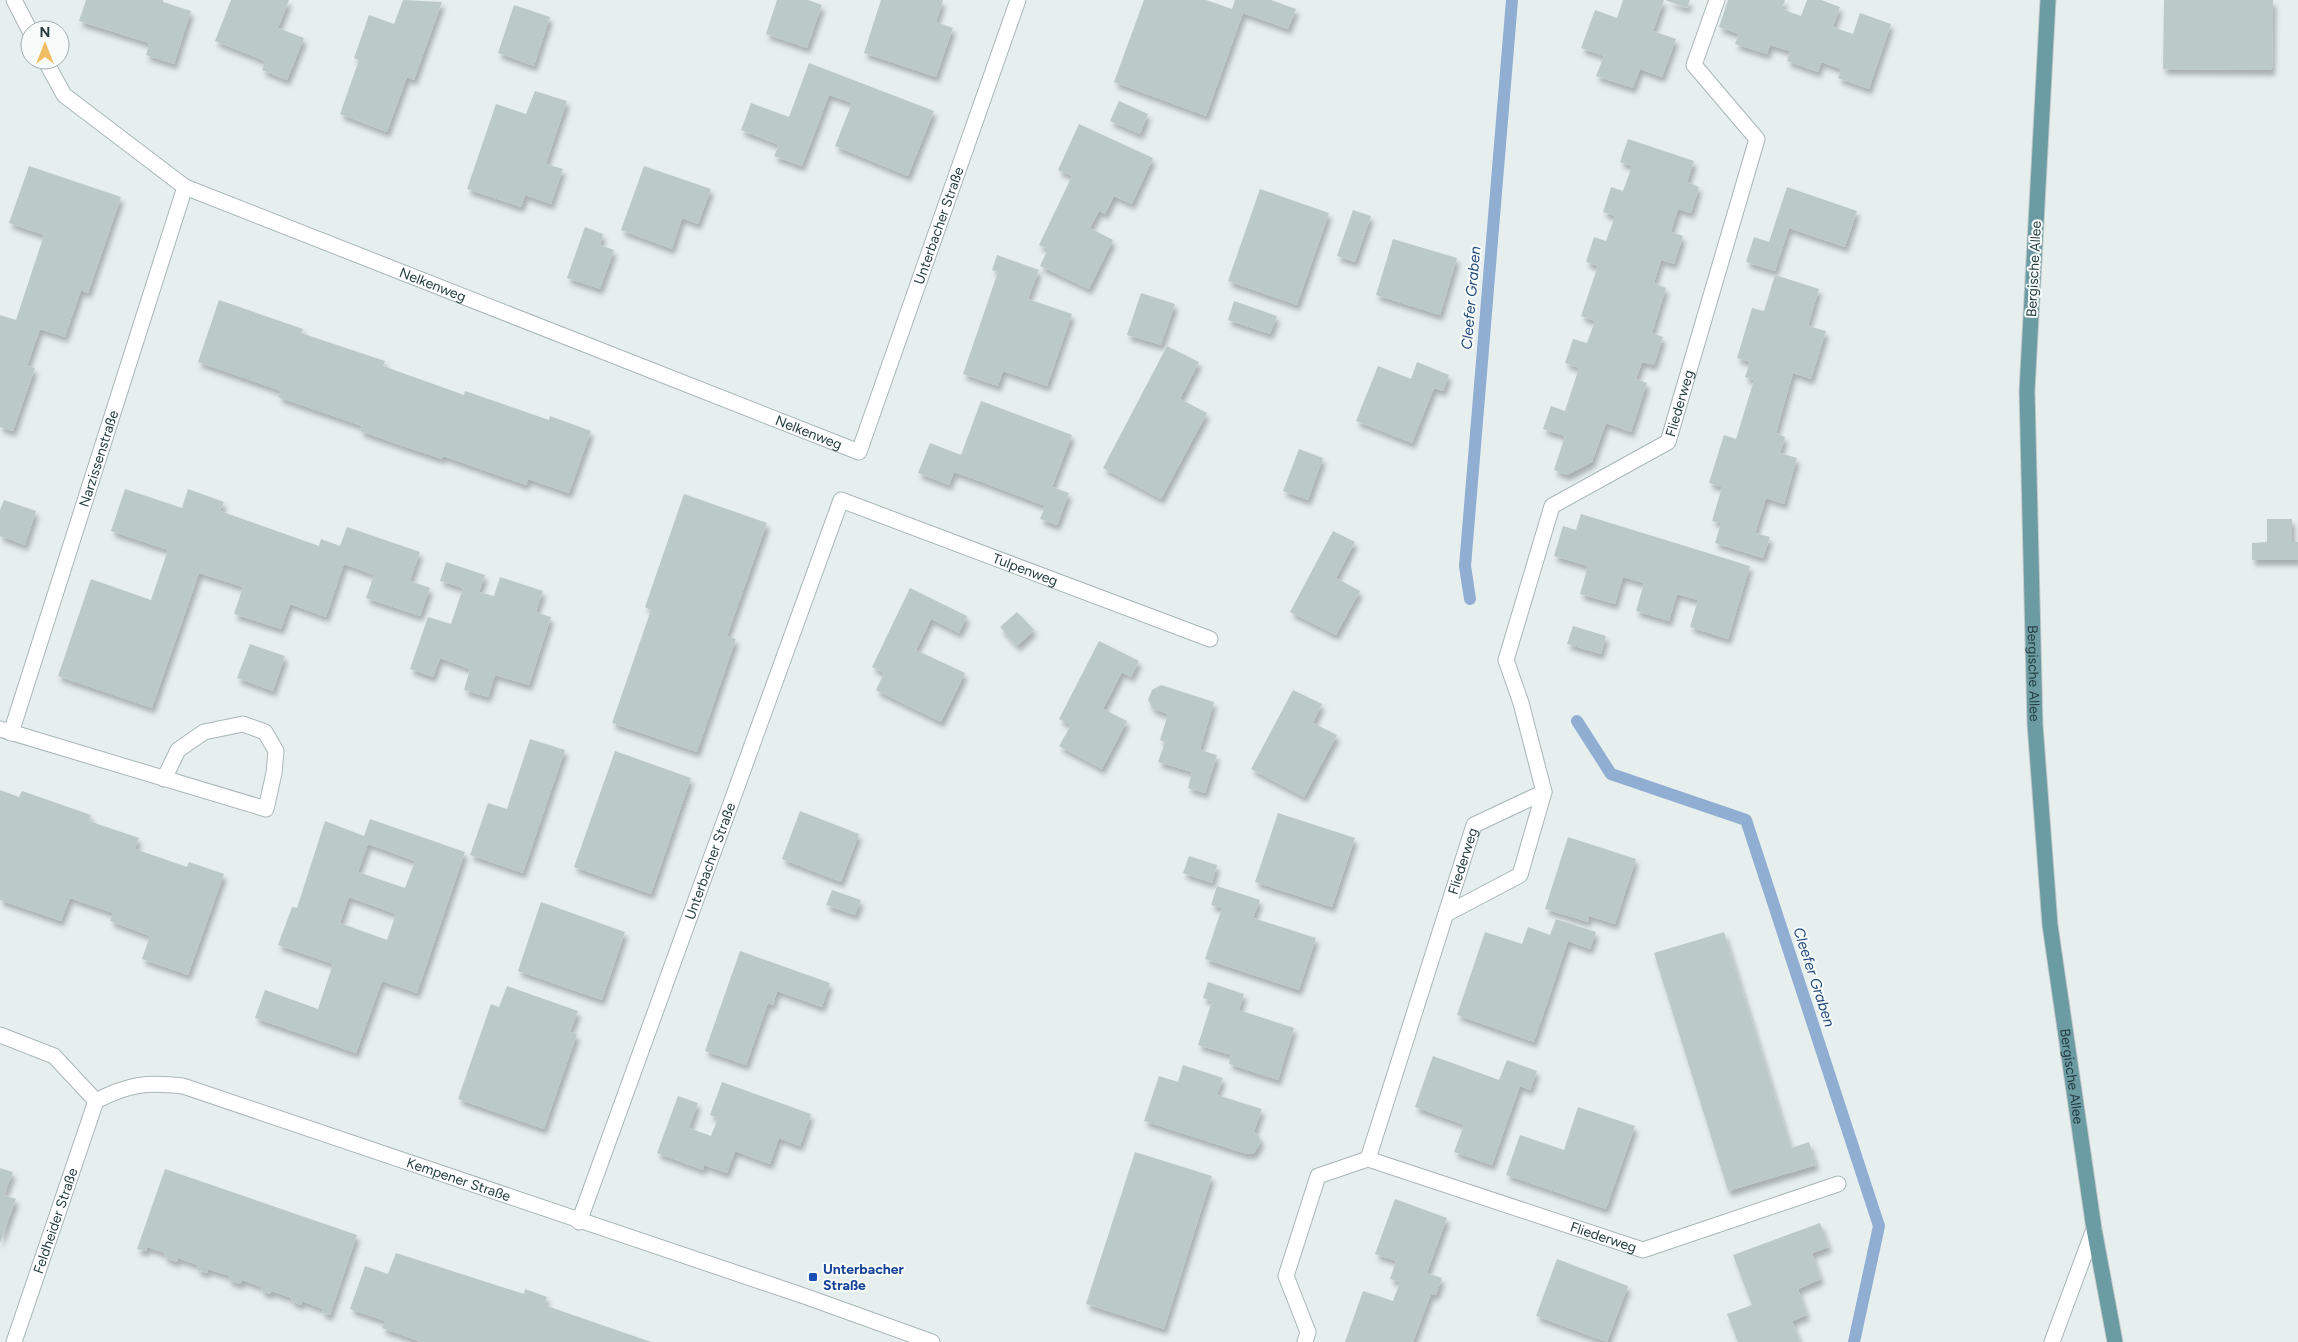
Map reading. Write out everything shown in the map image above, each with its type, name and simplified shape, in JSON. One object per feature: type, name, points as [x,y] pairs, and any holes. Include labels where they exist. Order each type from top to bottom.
[{"type":"main road","name":"Bergische Allee","points":[[2048,0],[2027,391],[2035,724],[2050,926],[2094,1229],[2115,1342]]},
{"type":"street","points":[[14,0],[24,20]]},
{"type":"street","name":"Unterbacher Straße","points":[[859,452],[1018,0]]},
{"type":"street","name":"Fliederweg","points":[[1446,914],[1520,875],[1544,792],[1521,703],[1506,660],[1552,506],[1668,442],[1757,138],[1694,65],[1718,0]]},
{"type":"street","name":"Nelkenweg","points":[[50,70],[64,95],[186,186],[859,452]]},
{"type":"street","name":"Narzissenstraße","points":[[164,779],[178,750],[204,732],[243,724],[265,732],[276,751],[266,809],[164,779],[6,731],[186,186]]},
{"type":"street","name":"Unterbacher Straße","points":[[579,1222],[841,500]]},
{"type":"street","name":"Tulpenweg","points":[[841,500],[1210,640]]},
{"type":"street","name":"Fliederweg","points":[[1544,792],[1474,825],[1368,1159],[1643,1250],[1838,1184]]},
{"type":"street","points":[[0,1035],[54,1056],[96,1101]]},
{"type":"street","name":"Kempener Straße","points":[[96,1101],[119,1088],[162,1084],[183,1086],[579,1222],[807,1297],[932,1342]]},
{"type":"street","name":"Feldheider Straße","points":[[14,1342],[96,1101]]},
{"type":"street","points":[[1305,1342],[1308,1332],[1286,1276],[1318,1176],[1368,1159]]},
{"type":"street","points":[[2052,1342],[2094,1229]]},
{"type":"building","points":[[86,0],[163,0],[163,2],[191,11],[174,64],[146,55],[149,43],[79,21]]},
{"type":"building","points":[[231,0],[289,0],[278,28],[304,38],[287,80],[262,70],[265,61],[215,41]]},
{"type":"building","points":[[403,0],[442,2],[414,80],[407,77],[387,132],[340,114],[359,60],[354,58],[369,15],[394,24]]},
{"type":"building","points":[[777,0],[808,0],[822,5],[807,48],[766,34]]},
{"type":"building","points":[[881,0],[943,0],[936,22],[953,28],[936,77],[864,53]]},
{"type":"building","points":[[1144,0],[1206,0],[1232,9],[1235,0],[1271,0],[1296,9],[1288,29],[1243,13],[1206,116],[1114,82]]},
{"type":"building","points":[[1623,0],[1664,0],[1653,31],[1676,39],[1662,77],[1640,69],[1633,88],[1596,76],[1604,56],[1581,48],[1595,10],[1617,18]]},
{"type":"building","points":[[1665,0],[1690,0],[1687,8]]},
{"type":"building","points":[[1728,0],[1785,0],[1782,9],[1801,16],[1807,0],[1821,0],[1840,7],[1833,27],[1853,34],[1860,13],[1891,24],[1869,89],[1838,78],[1841,69],[1821,62],[1818,72],[1787,61],[1790,51],[1770,45],[1767,54],[1735,44],[1739,34],[1719,27]]},
{"type":"building","points":[[2164,0],[2273,0],[2272,70],[2163,69]]},
{"type":"building","points":[[514,5],[550,17],[534,66],[498,53]]},
{"type":"building","points":[[809,63],[934,111],[908,176],[835,146],[852,103],[829,95],[802,166],[774,156],[779,145],[741,130],[751,103],[789,117]]},
{"type":"building","points":[[535,91],[567,101],[546,164],[563,169],[551,204],[525,195],[521,207],[467,189],[496,104],[526,114]]},
{"type":"building","points":[[1119,101],[1148,114],[1140,134],[1110,121]]},
{"type":"building","points":[[1079,124],[1153,158],[1132,204],[1114,196],[1105,214],[1099,211],[1090,228],[1113,240],[1089,289],[1040,266],[1048,249],[1039,245],[1072,176],[1058,170]]},
{"type":"building","points":[[1628,139],[1694,161],[1687,182],[1699,187],[1691,213],[1678,209],[1671,232],[1683,236],[1674,264],[1661,260],[1654,283],[1666,288],[1652,333],[1663,337],[1654,365],[1642,362],[1636,379],[1647,383],[1631,432],[1606,423],[1592,462],[1567,475],[1554,470],[1565,436],[1543,429],[1551,406],[1565,411],[1579,368],[1565,363],[1573,339],[1587,343],[1595,321],[1581,316],[1598,266],[1586,262],[1594,237],[1606,241],[1615,216],[1603,212],[1611,187],[1623,191],[1632,166],[1620,162]]},
{"type":"building","points":[[29,166],[121,197],[88,293],[81,290],[65,337],[40,329],[27,366],[35,368],[13,431],[0,427],[0,315],[16,320],[44,235],[9,223]]},
{"type":"building","points":[[644,166],[711,189],[698,224],[682,218],[672,249],[621,230]]},
{"type":"building","points":[[1787,187],[1857,211],[1845,247],[1789,228],[1775,271],[1746,262],[1754,237],[1769,242]]},
{"type":"building","points":[[1260,189],[1329,213],[1297,305],[1228,281]]},
{"type":"building","points":[[1353,210],[1371,216],[1355,262],[1337,256]]},
{"type":"building","points":[[585,227],[603,234],[600,245],[614,250],[600,289],[567,278]]},
{"type":"building","points":[[1393,239],[1457,258],[1440,315],[1376,295]]},
{"type":"building","points":[[997,255],[1039,270],[1028,299],[1072,314],[1047,386],[1003,371],[998,386],[963,374],[998,272],[992,270]]},
{"type":"building","points":[[1775,275],[1819,289],[1808,326],[1826,331],[1811,379],[1793,373],[1776,433],[1785,437],[1780,453],[1797,458],[1784,504],[1766,498],[1755,533],[1770,537],[1763,558],[1715,543],[1721,523],[1712,521],[1722,487],[1709,483],[1724,435],[1736,439],[1754,380],[1745,377],[1750,362],[1737,358],[1752,308],[1764,311]]},
{"type":"building","points":[[1141,293],[1175,304],[1161,345],[1127,335]]},
{"type":"building","points":[[219,300],[303,329],[301,333],[385,361],[383,366],[464,395],[465,391],[549,420],[550,416],[591,431],[569,493],[528,479],[526,485],[443,456],[442,459],[360,431],[362,426],[278,397],[281,391],[198,362]]},
{"type":"building","points":[[1234,301],[1277,316],[1270,334],[1228,320]]},
{"type":"building","points":[[1167,346],[1199,362],[1180,399],[1207,413],[1161,499],[1103,468]]},
{"type":"building","points":[[1417,362],[1449,375],[1443,391],[1434,388],[1412,443],[1356,421],[1378,366],[1411,379]]},
{"type":"building","points":[[981,401],[1072,435],[1052,487],[1069,493],[1057,525],[1040,519],[1045,506],[985,483],[954,472],[949,485],[918,473],[930,443],[961,455]]},
{"type":"building","points":[[1299,449],[1323,458],[1308,500],[1283,491]]},
{"type":"building","points":[[125,489],[182,508],[188,489],[224,502],[220,511],[319,546],[321,539],[340,546],[347,527],[420,552],[410,581],[430,588],[420,616],[366,598],[374,575],[344,564],[326,617],[290,604],[281,629],[234,614],[243,587],[199,573],[152,708],[58,676],[91,579],[151,600],[168,550],[111,531]]},
{"type":"building","points":[[684,494],[767,523],[727,636],[736,639],[697,752],[612,723],[651,610],[645,607]]},
{"type":"building","points":[[4,500],[36,511],[25,545],[0,536],[0,510]]},
{"type":"building","points":[[1581,514],[1750,566],[1728,639],[1690,627],[1698,600],[1677,594],[1669,621],[1636,611],[1644,583],[1623,577],[1615,604],[1580,594],[1588,566],[1554,556],[1563,526],[1576,530]]},
{"type":"building","points":[[2267,519],[2292,519],[2292,542],[2298,542],[2298,560],[2252,560],[2252,543],[2267,542]]},
{"type":"building","points":[[1333,531],[1355,542],[1336,578],[1360,591],[1336,635],[1290,612]]},
{"type":"building","points":[[446,562],[485,575],[479,592],[494,596],[500,577],[543,591],[536,612],[551,617],[529,685],[495,675],[488,697],[464,690],[470,669],[440,658],[433,677],[410,669],[428,617],[451,624],[463,588],[440,581]]},
{"type":"building","points":[[910,588],[967,616],[959,633],[931,619],[916,650],[965,673],[941,722],[876,690],[884,673],[872,667]]},
{"type":"building","points":[[1017,612],[1034,630],[1017,646],[1000,627]]},
{"type":"building","points":[[1573,626],[1606,636],[1601,654],[1567,644]]},
{"type":"building","points":[[1099,641],[1139,661],[1131,677],[1122,672],[1103,709],[1127,721],[1102,769],[1059,746],[1071,725],[1059,719]]},
{"type":"building","points":[[250,644],[285,656],[273,691],[237,678]]},
{"type":"building","points":[[1161,685],[1214,702],[1200,750],[1217,755],[1205,793],[1188,788],[1192,772],[1158,762],[1165,742],[1160,740],[1168,714],[1153,709],[1148,700],[1152,690]]},
{"type":"building","points":[[1293,690],[1322,704],[1313,723],[1337,735],[1304,797],[1251,769]]},
{"type":"building","points":[[530,739],[565,750],[523,873],[470,855],[488,803],[507,809]]},
{"type":"building","points":[[615,751],[691,778],[651,894],[574,867]]},
{"type":"building","points":[[0,790],[19,797],[22,791],[91,815],[89,821],[139,838],[135,849],[187,867],[189,862],[224,874],[188,975],[142,959],[150,936],[110,921],[113,913],[70,898],[61,921],[0,900]]},
{"type":"building","points":[[800,811],[859,834],[841,882],[782,859]]},
{"type":"building","points":[[1278,813],[1355,838],[1332,907],[1255,882]]},
{"type":"building","points":[[370,819],[465,852],[417,993],[382,981],[356,1053],[255,1018],[265,990],[318,1009],[333,964],[278,945],[292,907],[297,908],[325,821],[364,836]],"holes":[[[368,844],[415,861],[405,888],[358,872]],[[349,897],[396,914],[387,940],[340,923]]]},
{"type":"building","points":[[1568,837],[1636,859],[1615,924],[1589,916],[1588,922],[1545,909]]},
{"type":"building","points":[[1189,856],[1217,865],[1212,883],[1183,873]]},
{"type":"building","points":[[1217,886],[1260,900],[1253,918],[1316,938],[1299,990],[1205,959],[1222,908],[1211,905]]},
{"type":"building","points":[[832,890],[861,900],[855,915],[826,905]]},
{"type":"building","points":[[541,902],[625,932],[602,1000],[518,971]]},
{"type":"building","points":[[1556,919],[1596,932],[1590,949],[1568,941],[1534,1042],[1457,1015],[1485,932],[1522,944],[1528,927],[1550,935]]},
{"type":"building","points":[[1724,932],[1791,1148],[1809,1142],[1816,1165],[1728,1191],[1654,953]]},
{"type":"building","points":[[740,951],[830,983],[822,1007],[777,991],[773,1005],[768,1003],[746,1065],[705,1051]]},
{"type":"building","points":[[1208,982],[1244,994],[1239,1010],[1294,1028],[1278,1080],[1229,1064],[1231,1055],[1198,1045],[1212,1001],[1203,998]]},
{"type":"building","points":[[507,986],[578,1011],[570,1032],[577,1034],[544,1129],[458,1099],[491,1004],[499,1007]]},
{"type":"building","points":[[1433,1056],[1499,1080],[1507,1060],[1537,1071],[1530,1090],[1520,1086],[1492,1165],[1454,1152],[1464,1125],[1415,1107]]},
{"type":"building","points":[[1183,1065],[1223,1078],[1217,1095],[1262,1109],[1254,1132],[1259,1136],[1261,1142],[1254,1153],[1247,1154],[1144,1121],[1159,1076],[1178,1082]]},
{"type":"building","points":[[722,1082],[811,1114],[800,1146],[779,1138],[770,1164],[735,1151],[727,1173],[704,1165],[703,1170],[657,1153],[678,1096],[698,1103],[689,1128],[711,1136],[718,1118],[710,1115]]},
{"type":"building","points":[[1578,1107],[1635,1126],[1606,1209],[1506,1175],[1520,1135],[1564,1150]]},
{"type":"building","points":[[1135,1152],[1212,1176],[1164,1329],[1086,1304]]},
{"type":"building","points":[[0,1168],[13,1172],[4,1195],[16,1199],[0,1243]]},
{"type":"building","points":[[165,1169],[357,1235],[330,1315],[322,1313],[323,1309],[302,1301],[301,1305],[291,1301],[292,1298],[271,1291],[270,1294],[261,1291],[262,1287],[242,1280],[240,1284],[228,1280],[230,1276],[208,1269],[207,1273],[197,1270],[198,1265],[178,1258],[177,1262],[171,1260],[164,1257],[165,1253],[147,1247],[146,1251],[137,1249]]},
{"type":"building","points":[[1395,1199],[1447,1218],[1427,1273],[1442,1278],[1436,1295],[1431,1294],[1413,1342],[1345,1342],[1363,1291],[1393,1301],[1400,1282],[1390,1279],[1396,1261],[1375,1254]]},
{"type":"building","points":[[1820,1223],[1829,1247],[1812,1253],[1821,1279],[1798,1289],[1807,1315],[1792,1321],[1800,1342],[1738,1342],[1727,1314],[1752,1305],[1733,1255]]},
{"type":"building","points":[[396,1253],[524,1294],[525,1289],[547,1297],[544,1305],[651,1342],[421,1342],[382,1328],[385,1321],[350,1309],[365,1266],[388,1274]]},
{"type":"building","points":[[1557,1259],[1628,1286],[1607,1342],[1536,1316]]},
{"type":"waterway","name":"Cleefer Graben","points":[[1470,599],[1465,566],[1512,0]]},
{"type":"waterway","name":"Cleefer Graben","points":[[1577,721],[1611,774],[1746,820],[1879,1226],[1854,1342]]},
{"type":"place","name":"Unterbacher Straße","points":[[813,1277]]}]
